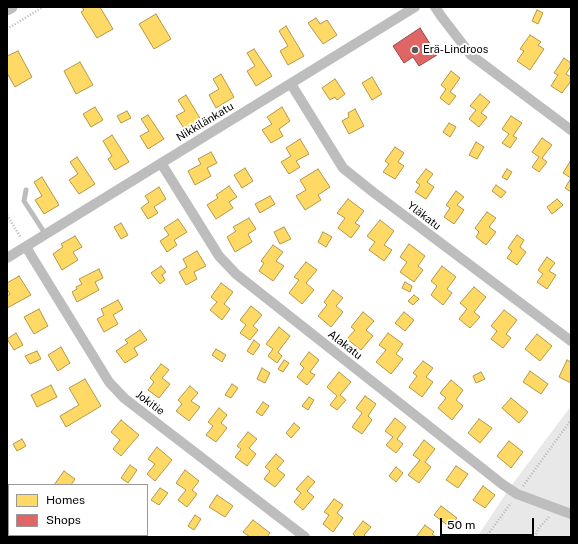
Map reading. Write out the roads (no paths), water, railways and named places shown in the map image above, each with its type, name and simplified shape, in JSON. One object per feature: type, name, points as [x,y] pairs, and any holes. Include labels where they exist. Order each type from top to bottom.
[{"type":"street","points":[[7,9],[11,7]]},
{"type":"street","name":"Nikkilänkatu","points":[[7,258],[415,7]]},
{"type":"street","points":[[435,7],[471,56],[571,130]]},
{"type":"street","name":"Yläkatu","points":[[291,84],[343,168],[372,192],[571,341]]},
{"type":"street","name":"Alakatu","points":[[161,163],[219,256],[236,274],[502,484],[517,494],[571,514]]},
{"type":"street","name":"Jokitie","points":[[26,247],[109,382],[124,398],[305,537]]},
{"type":"lane","points":[[26,190],[24,201],[46,235]]},
{"type":"place","name":"Erä-Lindroos","points":[[415,50]]}]
